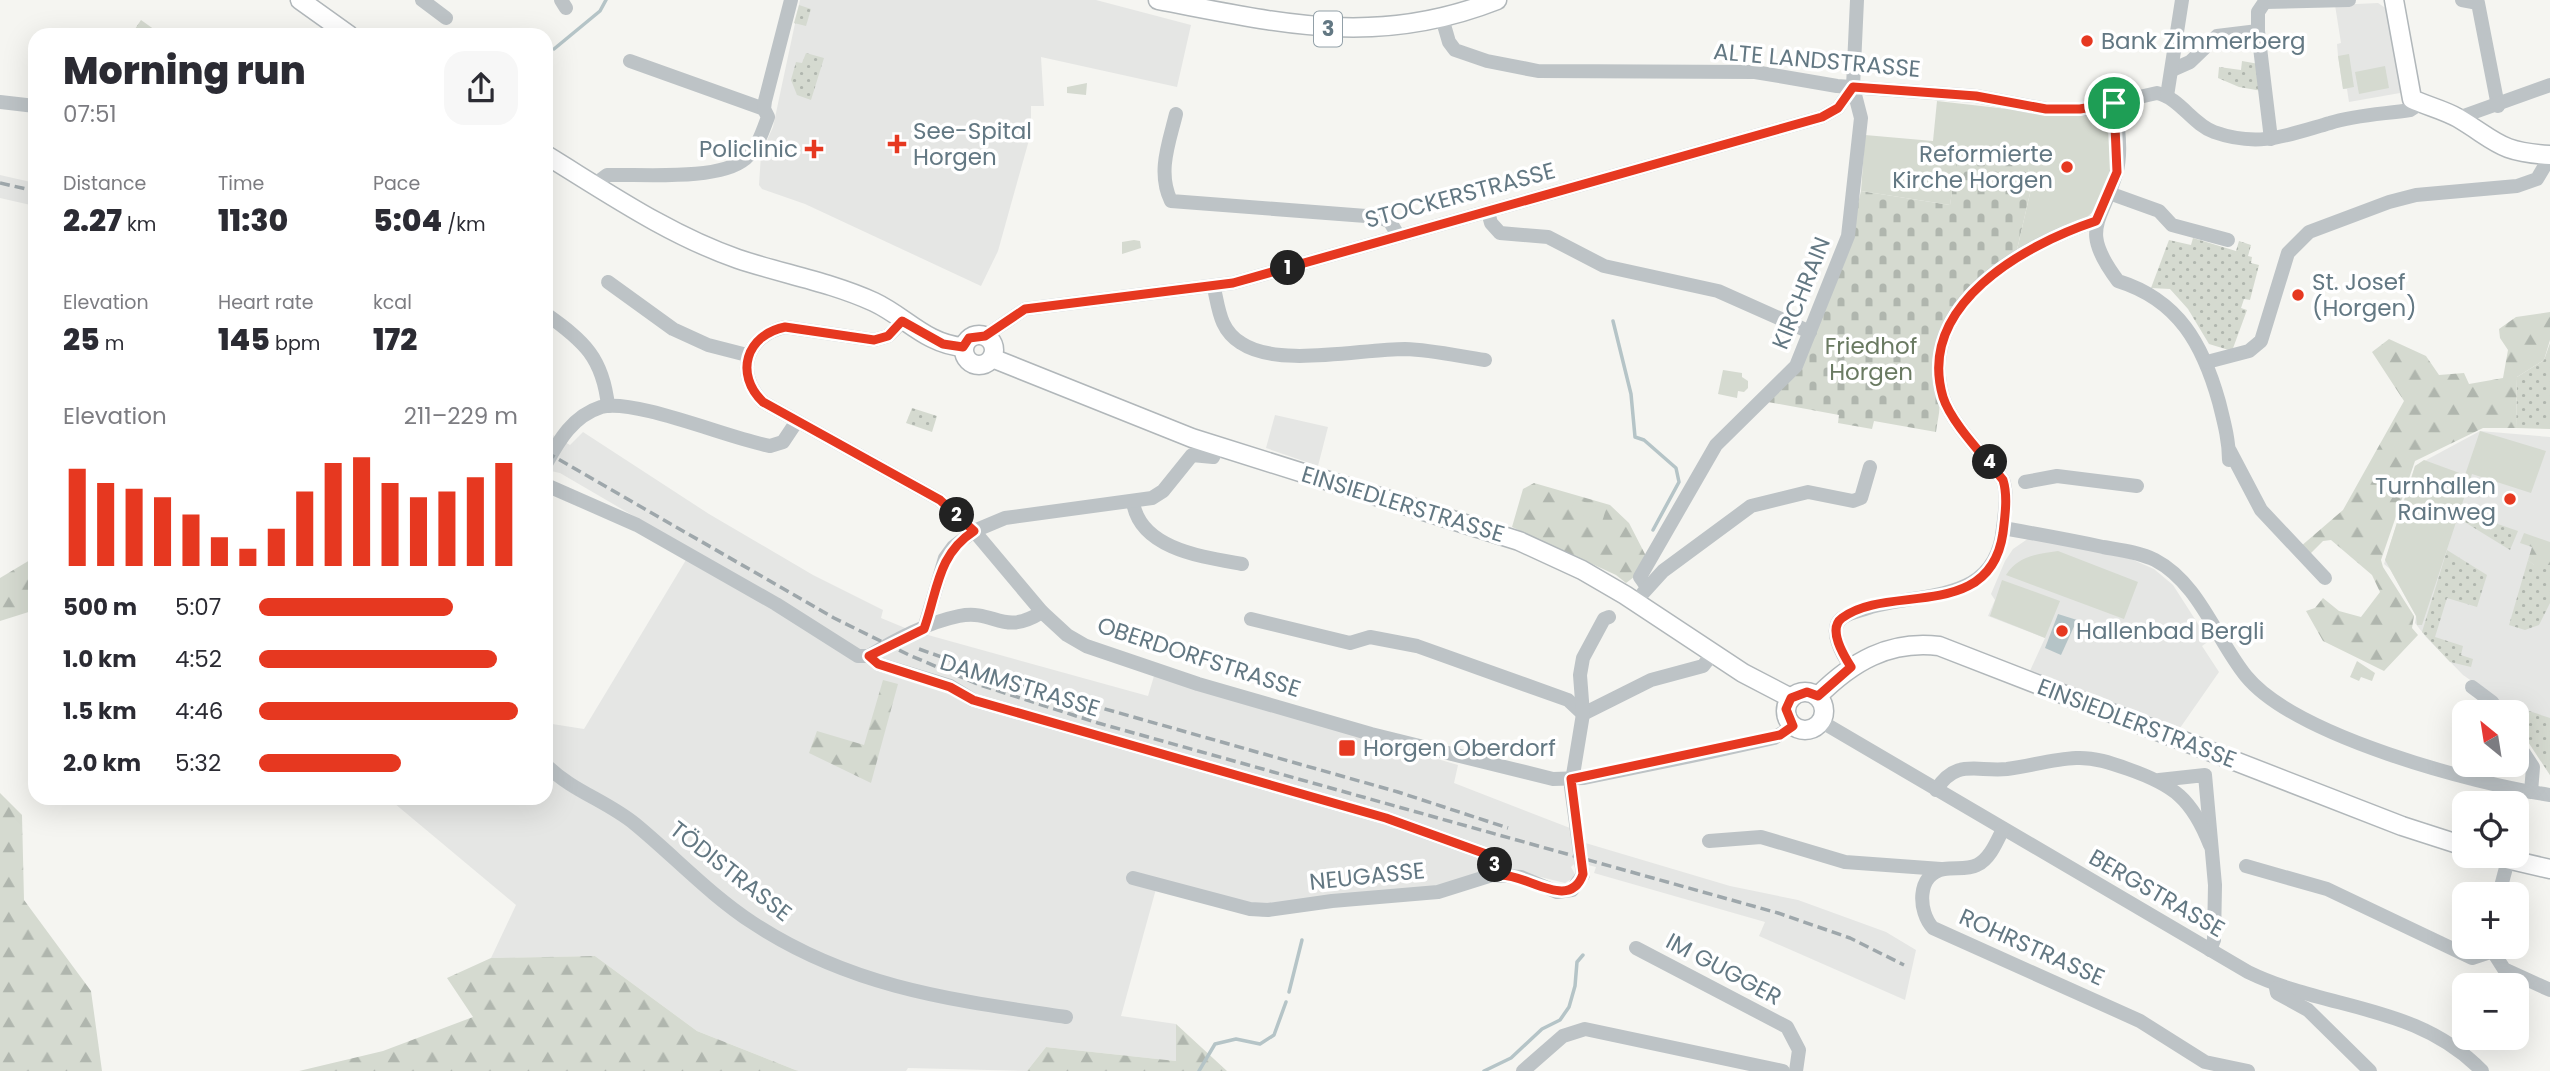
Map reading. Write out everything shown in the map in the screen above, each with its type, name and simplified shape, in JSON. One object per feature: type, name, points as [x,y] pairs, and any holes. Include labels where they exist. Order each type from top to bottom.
[{"type":"main road","points":[[300,0],[321,6],[342,28]]},
{"type":"main road","name":"3","points":[[1158,0],[1334,29],[1396,27],[1442,18],[1497,0]]},
{"type":"main road","points":[[2394,0],[2407,18],[2421,103],[2458,118],[2499,145],[2526,153],[2549,164]]},
{"type":"main road","points":[[553,159],[676,234],[738,259],[878,303],[902,321],[943,344],[963,347]]},
{"type":"main road","points":[[974,335],[985,336],[994,345],[992,358],[985,364],[975,365],[967,360],[963,347],[974,335]]},
{"type":"main road","name":"EINSIEDLERSTRASSE","points":[[992,358],[1044,381],[1219,447],[1504,535],[1582,570],[1713,653],[1791,698]]},
{"type":"main road","name":"EINSIEDLERSTRASSE","points":[[1818,696],[1851,667],[1876,653],[1900,645],[1939,646],[2401,826],[2452,842]]},
{"type":"main road","points":[[1807,692],[1818,696],[1824,705],[1822,722],[1808,730],[1793,726],[1786,709],[1791,698],[1807,692]]},
{"type":"main road","points":[[2529,864],[2550,869]]},
{"type":"street","points":[[422,0],[446,18]]},
{"type":"street","points":[[595,184],[607,175],[720,171],[733,167],[755,148],[768,117],[764,109],[791,0]]},
{"type":"street","points":[[1853,87],[1857,0]]},
{"type":"street","points":[[2182,0],[2167,96],[2207,129],[2216,133],[2252,139],[2272,139],[2300,134],[2330,123],[2410,110],[2421,103]]},
{"type":"street","points":[[2272,139],[2258,12],[2266,1],[2349,0]]},
{"type":"street","points":[[2462,0],[2478,3],[2498,106]]},
{"type":"street","name":"ALTE LANDSTRASSE","points":[[1442,18],[1449,42],[1461,53],[1538,71],[1730,71],[1853,87],[1976,96],[2046,109],[2080,109],[2154,93],[2167,96]]},
{"type":"street","points":[[2172,70],[2190,62],[2217,36],[2258,31]]},
{"type":"street","points":[[630,61],[764,109]]},
{"type":"street","points":[[2458,118],[2498,106],[2550,85]]},
{"type":"street","name":"STOCKERSTRASSE","points":[[985,336],[1025,309],[1214,288],[1822,117],[1838,108],[1853,87]]},
{"type":"street","name":"KIRCHRAIN","points":[[1647,587],[1640,577],[1712,451],[1790,375],[1810,332],[1848,236],[1861,118],[1853,87]]},
{"type":"street","points":[[0,102],[28,105]]},
{"type":"street","points":[[2114,103],[2118,160],[2109,193],[2096,221],[2099,246],[2118,281],[2141,288],[2169,308],[2184,325],[2207,362],[2229,455],[2261,510],[2325,578]]},
{"type":"street","points":[[1176,114],[1164,160],[1164,184],[1171,201],[1379,216],[1390,222],[1398,235]]},
{"type":"street","points":[[2207,362],[2249,352],[2261,341],[2288,253],[2309,232],[2389,202],[2416,195],[2517,186],[2537,179],[2549,164]]},
{"type":"street","points":[[2109,193],[2159,211],[2172,225],[2228,240]]},
{"type":"street","points":[[1488,212],[1495,230],[1500,233],[1548,237],[1604,266],[1718,291],[1810,332]]},
{"type":"street","points":[[1851,667],[1839,646],[1838,623],[1842,618],[1878,605],[1941,596],[1980,577],[1996,558],[2007,491],[2003,480],[1946,405],[1939,364],[1948,330],[1974,288],[2003,267],[2096,221]]},
{"type":"street","points":[[608,282],[673,329],[708,345],[747,355],[762,335],[785,327],[874,340],[888,336],[902,321]]},
{"type":"street","points":[[1214,288],[1219,315],[1226,330],[1240,343],[1269,356],[1401,349],[1450,352],[1485,360]]},
{"type":"street","points":[[553,319],[587,346],[606,383],[608,406]]},
{"type":"street","name":"OBERDORFSTRASSE","points":[[747,355],[746,369],[754,394],[763,402],[940,500],[974,531],[1042,612],[1067,635],[1086,646],[1198,684],[1521,773],[1571,779],[1774,738],[1793,726]]},
{"type":"street","points":[[553,453],[571,425],[591,411],[608,406],[645,412],[771,446],[783,442],[797,421]]},
{"type":"street","points":[[920,631],[945,558],[953,547],[974,531],[1005,518],[1152,498],[1163,491],[1192,455],[1202,453],[1213,457],[1219,447]]},
{"type":"street","points":[[1636,602],[1647,587],[1696,545],[1751,506],[1800,492],[1853,501],[1861,498],[1870,467]]},
{"type":"street","points":[[2025,482],[2057,476],[2137,486]]},
{"type":"street","name":"DAMMSTRASSE","points":[[553,488],[629,521],[776,604],[858,656],[876,652],[878,664],[950,687],[973,700],[1386,818],[1486,854],[1500,875]]},
{"type":"street","points":[[1133,502],[1140,522],[1161,541],[1177,549],[1241,565]]},
{"type":"street","points":[[2003,528],[2153,559],[2174,573],[2187,588],[2247,678],[2288,711],[2442,772],[2550,795]]},
{"type":"street","points":[[876,652],[958,616],[978,615],[1010,625],[1026,622],[1042,612]]},
{"type":"street","points":[[1571,779],[1583,714],[1580,675],[1583,658],[1604,619],[1609,617]]},
{"type":"street","points":[[1251,619],[1350,643],[1370,637],[1417,646],[1568,700],[1583,714]]},
{"type":"street","points":[[1583,714],[1651,680],[1703,666],[1713,653]]},
{"type":"street","points":[[2472,687],[2489,700]]},
{"type":"street","name":"BERGSTRASSE","points":[[1822,722],[2003,830],[2277,986],[2403,1020],[2440,1035],[2462,1051],[2482,1071]]},
{"type":"street","points":[[1936,790],[1944,778],[1962,768],[2007,769],[2080,758],[2112,763],[2159,780],[2193,808],[2210,845]]},
{"type":"street","points":[[2529,761],[2533,767],[2531,792]]},
{"type":"street","name":"TÖDISTRASSE","points":[[553,773],[559,779],[632,822],[751,922],[800,951],[868,979],[911,992],[961,1003],[1066,1017]]},
{"type":"street","points":[[2159,780],[2205,775],[2216,885],[2214,940],[2210,950]]},
{"type":"street","name":"NEUGASSE","points":[[1133,878],[1250,909],[1268,910],[1332,901],[1438,892],[1500,875],[1521,877],[1557,892],[1567,892],[1578,885],[1583,869],[1571,779]]},
{"type":"street","points":[[1709,841],[1762,838],[1845,862],[1941,869],[1978,865],[1990,853],[2003,830]]},
{"type":"street","points":[[2246,866],[2327,889],[2452,948]]},
{"type":"street","name":"ROHRSTRASSE","points":[[1941,869],[1927,882],[1922,895],[1923,913],[1933,928],[2140,1021],[2204,1062],[2248,1071]]},
{"type":"street","name":"IM GUGGER","points":[[1636,948],[1787,1027],[1799,1050],[1796,1071]]},
{"type":"street","points":[[2497,959],[2504,969],[2550,990]]},
{"type":"street","points":[[2277,986],[2277,993],[2315,1016],[2370,1071]]},
{"type":"street","points":[[1522,1071],[1563,1036],[1586,1029],[1783,1071]]},
{"type":"shaded area","name":"See-Spital Horgen","points":[[800,0],[1096,0],[1191,25],[1177,87],[1041,57],[1044,106],[1031,106],[1031,133],[998,251],[981,286],[805,204],[762,189],[759,185],[761,154],[773,127]]},
{"type":"shaded area","points":[[2378,3],[2387,9],[2401,83],[2400,93],[2349,102],[2347,89],[2343,89],[2338,56],[2337,44],[2341,43],[2335,5]]},
{"type":"shaded area","points":[[0,175],[28,181],[28,204],[0,198]]},
{"type":"shaded area","points":[[1275,415],[1328,427],[1318,466],[1266,448]]},
{"type":"shaded area","points":[[2480,431],[2550,437],[2550,775],[2529,743],[2529,700],[2499,700],[2463,675],[2415,623],[2416,616],[2390,569],[2384,564],[2415,466]]},
{"type":"shaded area","points":[[583,432],[709,514],[813,575],[883,610],[881,618],[910,630],[1148,696],[1154,676],[1458,765],[1454,783],[1570,828],[1572,839],[1730,886],[1798,900],[1886,932],[1916,950],[1905,1000],[1759,936],[1765,922],[1594,873],[1596,867],[1576,862],[1571,867],[1576,876],[1565,883],[1512,870],[1501,880],[1263,917],[1156,889],[1121,1016],[1176,1024],[1176,1061],[1046,1047],[1027,1071],[908,1068],[906,1071],[798,1071],[697,1031],[595,956],[491,958],[516,905],[396,805],[553,805],[553,724],[584,729],[692,550],[560,473],[553,472],[553,435],[570,445]]},
{"type":"shaded area","points":[[2029,538],[2131,559],[2154,569],[2173,585],[2209,641],[2202,646],[2219,672],[2180,728],[2174,731],[2029,673],[2045,638],[1988,616],[1995,600],[1991,594],[2005,561],[2013,549]]},
{"type":"shaded area","name":"Hallenbad Bergli","points":[[2058,614],[2077,620],[2061,655],[2045,648]]},
{"type":"green space","points":[[799,5],[811,9],[806,26],[794,23]]},
{"type":"green space","points":[[141,20],[152,28],[136,28]]},
{"type":"green space","points":[[806,53],[824,58],[811,100],[797,95],[791,80],[796,62],[802,63]]},
{"type":"green space","points":[[2349,54],[2354,87],[2343,89],[2338,56]]},
{"type":"green space","points":[[2242,61],[2259,64],[2262,91],[2239,87],[2218,78],[2219,67],[2241,70]]},
{"type":"green space","points":[[2385,66],[2389,88],[2359,94],[2355,72]]},
{"type":"green space","points":[[1087,83],[1086,95],[1067,93],[1067,87]]},
{"type":"green space","points":[[1937,101],[2043,113],[2095,114],[2090,122],[2099,128],[2105,120],[2114,145],[2113,172],[2103,198],[2085,219],[2061,234],[2016,254],[2031,189],[2028,173],[2030,159],[1959,148],[1950,205],[1861,191],[1865,135],[1933,141]]},
{"type":"green space","name":"Friedhof Horgen","points":[[1958,148],[2031,159],[2028,173],[2031,189],[2016,254],[1983,277],[1955,305],[1937,339],[1933,358],[1933,379],[1939,404],[1936,432],[1874,421],[1872,429],[1838,423],[1839,415],[1768,402],[1800,367],[1848,245],[1861,191],[1950,205]]},
{"type":"green space","points":[[2193,238],[2236,251],[2239,241],[2251,245],[2248,256],[2252,257],[2251,263],[2259,265],[2250,300],[2244,299],[2241,308],[2247,310],[2232,351],[2209,344],[2188,309],[2170,289],[2151,288],[2169,240],[2191,245]]},
{"type":"green space","points":[[1140,241],[1141,248],[1122,254],[1122,242]]},
{"type":"green space","points":[[2550,312],[2550,340],[2544,360],[2517,377],[2516,428],[2483,428],[2415,461],[2381,560],[2414,616],[2412,628],[2418,635],[2384,671],[2323,641],[2306,611],[2315,608],[2323,598],[2339,611],[2361,617],[2380,592],[2372,575],[2331,540],[2323,541],[2308,556],[2300,547],[2343,510],[2404,401],[2372,352],[2389,339],[2426,356],[2439,375],[2464,373],[2469,384],[2503,378],[2508,350],[2500,338],[2499,329],[2516,317]]},
{"type":"green space","points":[[2550,343],[2550,429],[2516,428],[2517,377],[2544,360]]},
{"type":"green space","points":[[1723,370],[1742,373],[1742,377],[1748,381],[1748,388],[1744,392],[1738,391],[1737,398],[1718,394]]},
{"type":"green space","points":[[912,408],[937,416],[932,432],[906,423]]},
{"type":"green space","points":[[2480,431],[2546,451],[2531,493],[2472,474],[2422,625],[2417,625],[2416,616],[2385,560],[2415,466],[2424,460],[2465,475]]},
{"type":"green space","points":[[1534,483],[1610,505],[1629,523],[1646,556],[1634,577],[1626,583],[1616,575],[1512,527],[1523,489]]},
{"type":"green space","points":[[1575,499],[1606,509],[1602,522],[1571,511]]},
{"type":"green space","points":[[2466,513],[2518,531],[2510,550],[2463,521]]},
{"type":"green space","points":[[2524,533],[2550,542],[2550,565],[2534,565],[2528,560],[2532,547],[2520,543]]},
{"type":"green space","points":[[2447,550],[2487,575],[2477,607],[2447,598],[2435,637],[2463,646],[2461,655],[2473,659],[2471,667],[2450,662],[2422,632]]},
{"type":"green space","points":[[2058,551],[2138,582],[2124,619],[2006,575],[2022,560]]},
{"type":"green space","points":[[2528,560],[2534,565],[2550,565],[2550,603],[2539,625],[2525,630],[2509,625]]},
{"type":"green space","points":[[28,561],[28,612],[0,621],[0,578]]},
{"type":"green space","points":[[2002,580],[2060,601],[2045,638],[1990,616]]},
{"type":"green space","points":[[2357,661],[2375,673],[2372,681],[2361,677],[2359,681],[2350,677]]},
{"type":"green space","points":[[883,680],[898,684],[871,783],[809,753],[817,731],[864,745]]},
{"type":"green space","points":[[2529,711],[2550,718],[2550,775],[2529,743]]},
{"type":"green space","points":[[0,793],[22,815],[24,900],[91,991],[102,1071],[0,1071]]},
{"type":"green space","points":[[595,956],[697,1031],[798,1071],[299,1071],[383,1051],[473,1017],[447,978],[491,958]]},
{"type":"green space","points":[[1176,1024],[1227,1071],[1027,1071],[1046,1047],[1176,1061]]},
{"type":"waterway","points":[[554,49],[600,11],[606,0]]},
{"type":"waterway","points":[[1613,321],[1631,394],[1635,437],[1644,440],[1676,468],[1679,482],[1653,530]]},
{"type":"waterway","points":[[1289,992],[1302,940]]},
{"type":"waterway","points":[[1484,1071],[1511,1058],[1542,1029],[1560,1020],[1569,1007],[1575,986],[1577,962],[1583,955]]},
{"type":"waterway","points":[[1199,1071],[1215,1044],[1236,1039],[1260,1044],[1274,1035],[1286,1002]]},
{"type":"railway","points":[[0,183],[28,189]]},
{"type":"railway","points":[[553,456],[834,618],[909,655],[980,685],[1098,723],[1778,913],[1850,938],[1904,965]]},
{"type":"railway","points":[[919,649],[1024,686],[1398,792],[1508,828]]},
{"type":"place","name":"Bank Zimmerberg","points":[[2087,41]]},
{"type":"place","name":"See-Spital Horgen","points":[[897,144]]},
{"type":"place","name":"Policlinic","points":[[814,149]]},
{"type":"place","name":"Reformierte Kirche Horgen","points":[[2067,167]]},
{"type":"place","name":"St. Josef (Horgen)","points":[[2298,295]]},
{"type":"place","name":"Turnhallen Rainweg","points":[[2510,499]]},
{"type":"place","name":"Hallenbad Bergli","points":[[2062,631]]},
{"type":"place","name":"Horgen Oberdorf","points":[[1347,748]]},
{"type":"route","points":[[1853,87],[1976,96],[2046,109],[2080,109],[2114,103],[2117,172],[2096,221],[2066,233],[1990,275],[1974,288],[1962,304],[1945,339],[1939,364],[1939,380],[1944,401],[2003,480],[2007,491],[2001,544],[1990,567],[1973,582],[1941,596],[1878,605],[1842,618],[1838,623],[1839,646],[1851,667],[1818,696],[1801,692],[1791,698],[1786,715],[1793,726],[1780,735],[1598,776],[1571,779],[1571,796],[1583,874],[1578,885],[1567,892],[1557,892],[1521,877],[1500,875],[1493,861],[1478,850],[1386,818],[1083,729],[973,700],[950,687],[878,664],[869,656],[924,629],[938,590],[945,558],[953,547],[974,531],[940,500],[763,402],[754,394],[748,383],[747,355],[751,347],[762,335],[785,327],[874,340],[888,336],[902,321],[943,344],[963,347],[969,338],[979,334],[985,336],[990,329],[1025,309],[1214,288],[1822,117],[1838,108],[1853,87]]}]
